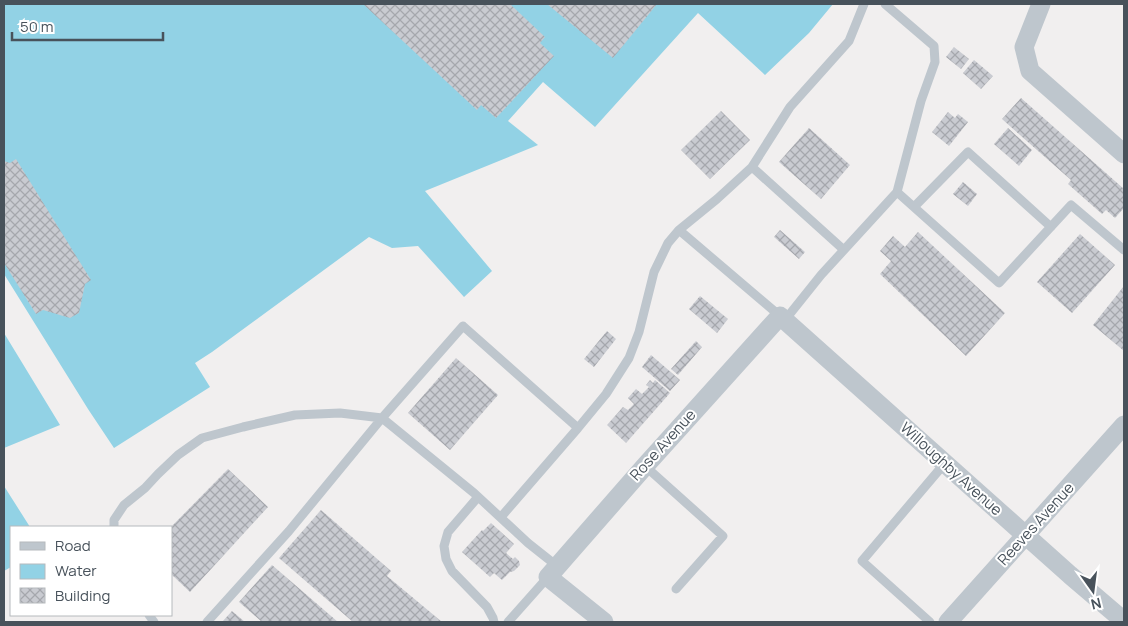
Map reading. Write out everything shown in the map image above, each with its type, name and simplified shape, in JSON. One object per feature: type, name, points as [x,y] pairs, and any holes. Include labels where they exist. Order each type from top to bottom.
[{"type":"street","points":[[1041,4],[1024,47],[1030,71],[1124,154]]},
{"type":"street","name":"Willoughby Avenue","points":[[782,318],[1124,621]]},
{"type":"street","name":"Rose Avenue","points":[[553,571],[645,466],[782,318]]},
{"type":"street","name":"Reeves Avenue","points":[[948,622],[1124,425]]},
{"type":"street","points":[[553,571],[604,622]]},
{"type":"lane","points":[[501,517],[606,394],[629,358],[639,332],[654,272],[668,244],[679,230],[752,167],[790,106],[849,41],[864,4]]},
{"type":"lane","points":[[679,230],[782,318],[897,192],[921,101],[935,62],[934,46],[885,4]]},
{"type":"lane","points":[[914,207],[968,152],[1051,227]]},
{"type":"lane","points":[[752,167],[844,250]]},
{"type":"lane","points":[[897,192],[999,283],[1071,205],[1124,250]]},
{"type":"lane","points":[[207,622],[288,531],[382,418],[463,326],[578,428]]},
{"type":"lane","points":[[114,526],[114,520],[124,505],[145,488],[178,455],[202,438],[296,415],[340,412],[382,418],[501,517],[553,571],[508,622]]},
{"type":"lane","points":[[930,622],[862,561],[944,463]]},
{"type":"lane","points":[[645,466],[723,536],[676,589]]},
{"type":"lane","points":[[478,497],[448,532],[444,546],[446,559],[452,571],[487,607],[494,622]]},
{"type":"water","points":[[4,4],[833,4],[809,33],[765,75],[698,13],[595,127],[543,82],[508,121],[538,145],[425,191],[492,271],[464,297],[418,246],[392,248],[369,237],[195,363],[210,387],[114,448],[4,274]]},
{"type":"water","points":[[4,333],[60,425],[4,448]]},
{"type":"water","points":[[4,486],[29,526],[10,526],[10,568],[4,571]]},
{"type":"building","points":[[363,4],[510,4],[545,37],[540,43],[554,56],[496,118],[481,105],[477,110]]},
{"type":"building","points":[[547,4],[657,4],[613,58]]},
{"type":"building","points":[[954,47],[969,59],[961,69],[946,57]]},
{"type":"building","points":[[974,60],[993,76],[981,89],[963,73]]},
{"type":"building","points":[[1021,98],[1124,189],[1124,208],[1115,218],[1106,210],[1102,214],[1068,184],[1071,180],[1002,119]]},
{"type":"building","points":[[721,111],[750,140],[710,179],[681,150]]},
{"type":"building","points":[[948,112],[955,118],[958,114],[968,122],[949,146],[932,132]]},
{"type":"building","points":[[809,128],[850,165],[821,199],[779,162]]},
{"type":"building","points":[[1008,128],[1032,150],[1019,166],[994,144]]},
{"type":"building","points":[[16,159],[91,280],[85,284],[79,313],[70,318],[43,310],[36,314],[4,263],[4,161],[10,163]]},
{"type":"building","points":[[963,182],[977,194],[968,206],[953,194]]},
{"type":"building","points":[[780,230],[805,252],[799,259],[774,237]]},
{"type":"building","points":[[918,232],[1005,313],[966,356],[880,274],[891,261],[880,251],[893,236],[905,247]]},
{"type":"building","points":[[1080,234],[1115,265],[1072,313],[1037,282]]},
{"type":"building","points":[[1124,286],[1124,351],[1093,325]]},
{"type":"building","points":[[700,296],[728,319],[717,333],[689,309]]},
{"type":"building","points":[[607,331],[616,339],[594,367],[584,359]]},
{"type":"building","points":[[696,341],[702,347],[678,375],[671,369]]},
{"type":"building","points":[[651,355],[680,380],[670,391],[642,367]]},
{"type":"building","points":[[456,358],[498,395],[450,450],[408,413]]},
{"type":"building","points":[[650,380],[653,383],[655,380],[670,393],[626,443],[607,425],[623,407],[628,410],[634,404],[628,398],[636,389],[642,394],[649,387],[646,385]]},
{"type":"building","points":[[228,469],[268,507],[190,592],[172,575],[172,526]]},
{"type":"building","points":[[321,510],[391,571],[387,576],[442,622],[353,622],[279,558]]},
{"type":"building","points":[[491,523],[514,544],[506,553],[513,559],[515,557],[520,565],[502,580],[494,573],[490,577],[462,552]]},
{"type":"building","points":[[272,565],[338,622],[262,622],[239,602]]},
{"type":"building","points":[[232,611],[245,622],[222,622]]}]
